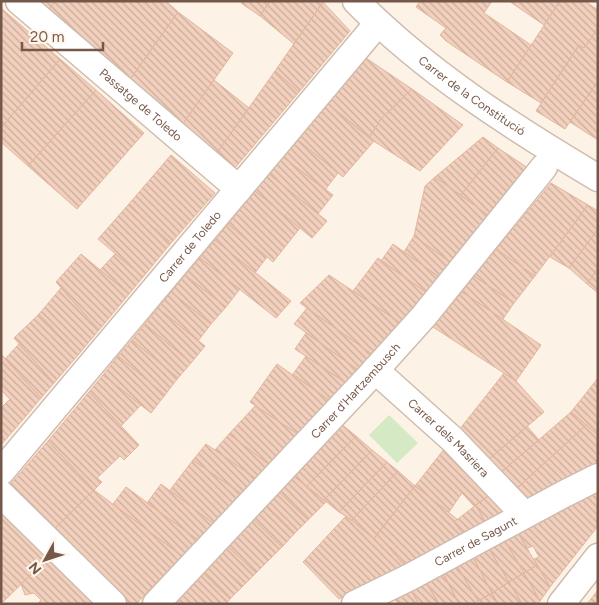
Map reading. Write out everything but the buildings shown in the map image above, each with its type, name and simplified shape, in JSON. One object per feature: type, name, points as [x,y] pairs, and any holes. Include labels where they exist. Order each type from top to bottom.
[{"type":"street","name":"Passatge de Toledo","points":[[19,1],[239,189]]},
{"type":"street","name":"Carrer de la Constitució","points":[[356,1],[401,44],[452,83],[555,152],[598,178]]},
{"type":"street","name":"Carrer de Toledo","points":[[1,472],[378,23]]},
{"type":"street","name":"Carrer d'Hartzembusch","points":[[156,604],[424,316],[544,167]]},
{"type":"street","name":"Carrer dels Masriera","points":[[375,370],[452,439],[519,510]]},
{"type":"street","name":"Carrer de Sagunt","points":[[355,604],[598,477]]},
{"type":"street","points":[[1,494],[113,604]]},
{"type":"street","points":[[562,604],[598,557]]},
{"type":"green space","points":[[389,415],[418,443],[397,463],[369,435]]}]
